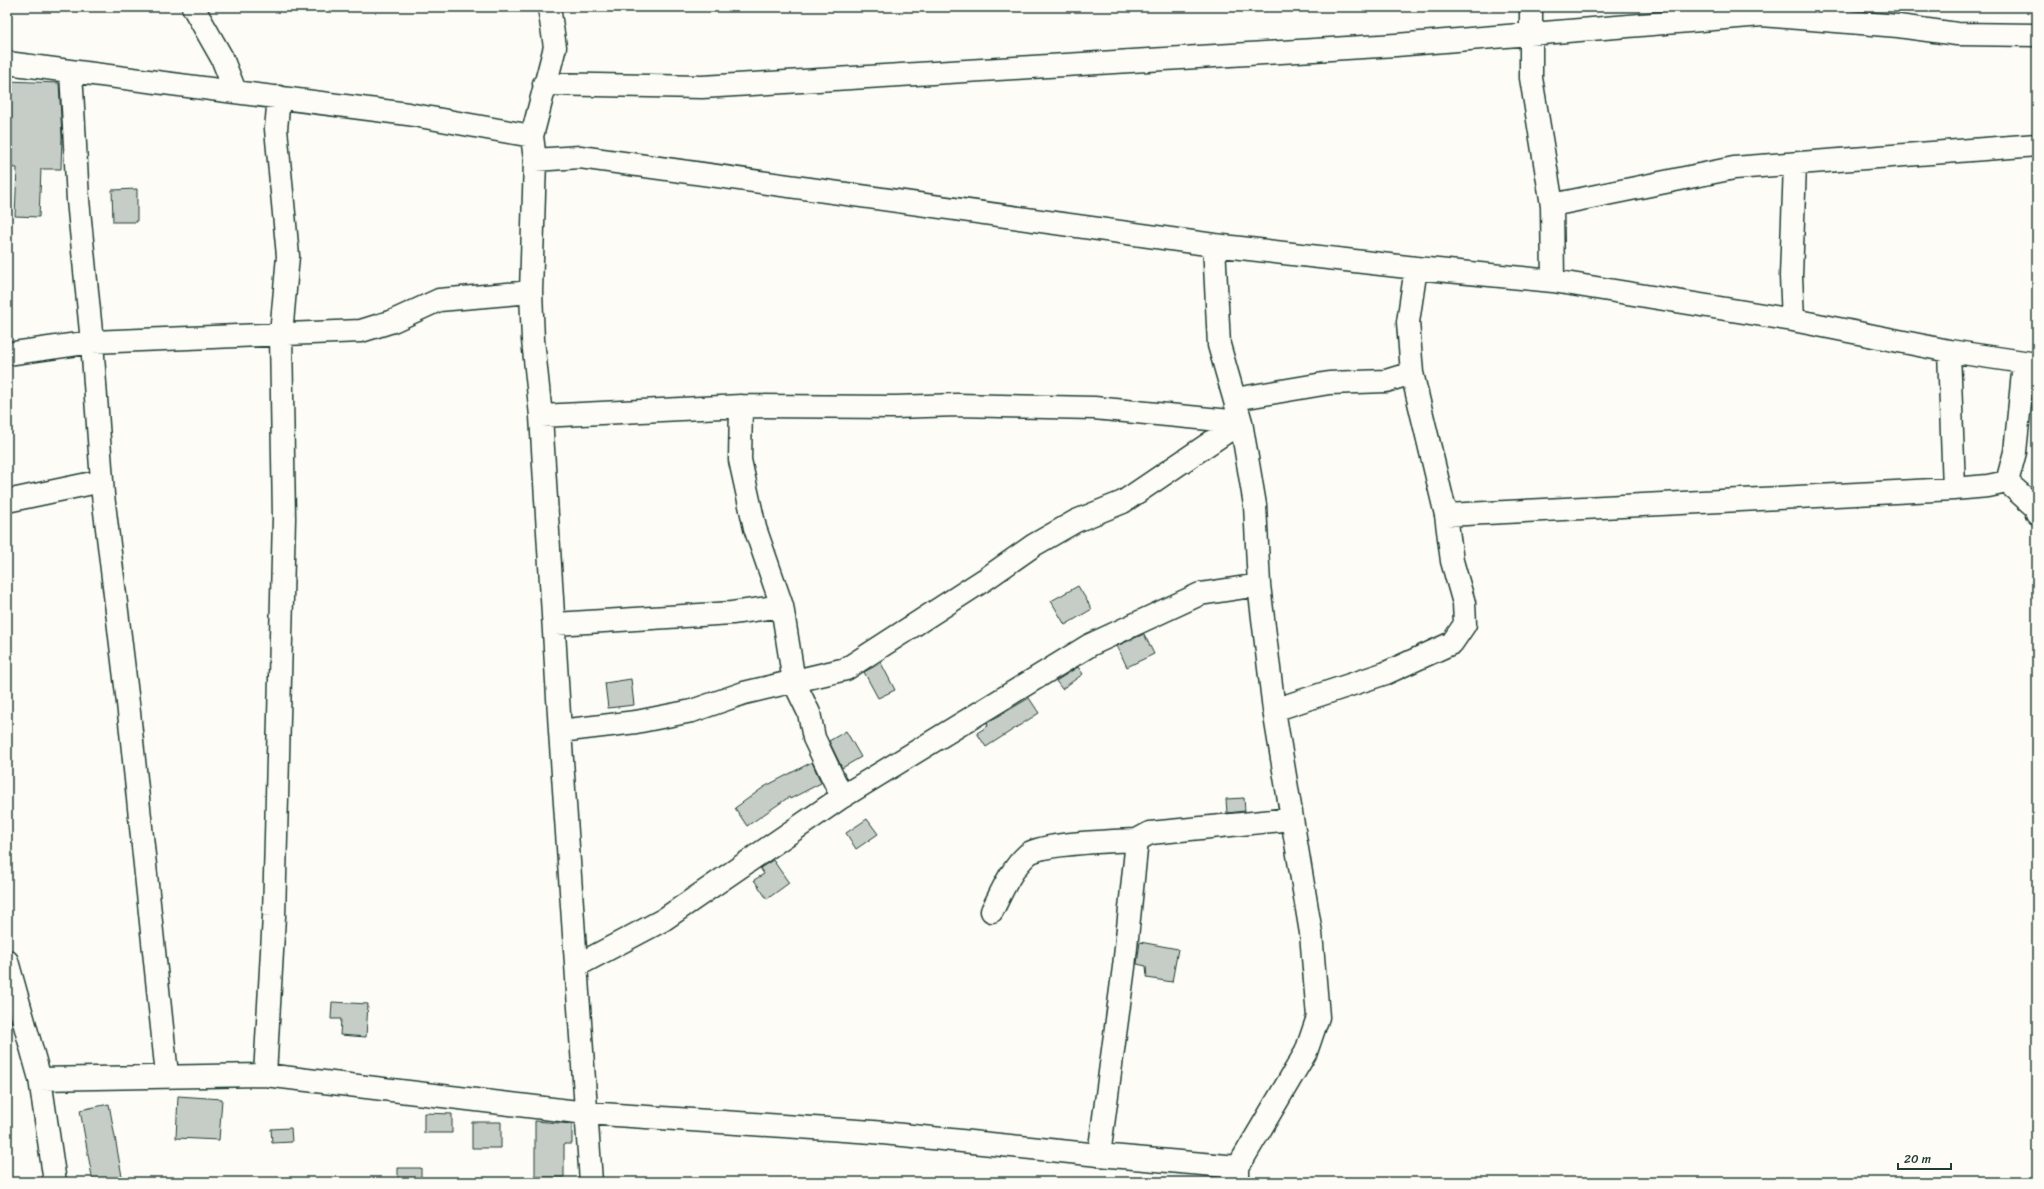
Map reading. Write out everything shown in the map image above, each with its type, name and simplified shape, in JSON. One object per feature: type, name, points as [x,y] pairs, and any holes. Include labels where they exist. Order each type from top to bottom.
[{"type":"street","points":[[193,7],[222,58],[235,91]]},
{"type":"street","points":[[549,7],[555,47],[544,84],[532,136],[535,160],[532,292],[533,340],[541,416],[555,624],[560,730],[578,965],[591,1182]]},
{"type":"street","points":[[1531,7],[1531,78],[1552,205],[1553,281]]},
{"type":"street","points":[[544,84],[702,87],[1396,45],[1532,33],[1732,12],[1898,26],[1957,34],[2037,35]]},
{"type":"street","points":[[7,63],[408,114],[532,136]]},
{"type":"street","points":[[71,71],[78,200],[92,342],[102,481],[167,1075]]},
{"type":"street","points":[[265,1075],[274,916],[284,518],[281,334],[288,256],[276,129],[279,97]]},
{"type":"street","points":[[1552,205],[1734,168],[2037,145]]},
{"type":"street","points":[[535,160],[580,157],[1214,245],[1416,268],[1553,281],[1793,320],[1949,351],[2031,364],[2007,482]]},
{"type":"street","points":[[1793,320],[1791,276],[1795,164]]},
{"type":"street","points":[[40,1078],[167,1075],[265,1075],[586,1113],[873,1132],[1099,1155],[1238,1174],[1306,1052],[1318,1017],[1311,933],[1274,710],[1258,586],[1255,505],[1241,422],[1219,345],[1214,245]]},
{"type":"street","points":[[1274,710],[1386,673],[1452,643],[1465,624],[1464,604],[1452,561],[1446,515],[1412,373],[1408,322],[1416,268]]},
{"type":"street","points":[[7,354],[92,342],[362,331],[393,321],[440,300],[532,292]]},
{"type":"street","points":[[1949,351],[1954,489]]},
{"type":"street","points":[[1235,399],[1329,383],[1386,381],[1412,373]]},
{"type":"street","points":[[541,416],[741,406],[895,407],[957,405],[1094,408],[1241,422]]},
{"type":"street","points":[[741,406],[740,460],[755,528],[782,606],[794,682],[809,713],[814,738],[842,797]]},
{"type":"street","points":[[560,730],[636,722],[692,711],[744,693],[846,669],[988,578],[1034,545],[1076,521],[1123,502],[1241,422]]},
{"type":"street","points":[[7,501],[102,481]]},
{"type":"street","points":[[1446,515],[1954,489],[1988,486],[2007,482]]},
{"type":"street","points":[[2007,482],[2035,507],[2037,513]]},
{"type":"street","points":[[578,965],[663,920],[842,797],[1090,645],[1200,594],[1258,586]]},
{"type":"street","points":[[555,624],[732,613],[782,606]]},
{"type":"street","points":[[992,911],[1006,882],[1018,864],[1030,853],[1046,847],[1137,840],[1150,833],[1292,820]]},
{"type":"street","points":[[1099,1155],[1124,968],[1137,840]]},
{"type":"street","points":[[7,960],[40,1078],[55,1182]]},
{"type":"building","points":[[7,81],[59,83],[62,136],[61,169],[41,169],[39,217],[15,216],[17,168],[7,167]]},
{"type":"building","points":[[137,189],[137,222],[113,222],[112,190]]},
{"type":"building","points":[[1078,586],[1092,609],[1065,625],[1051,601]]},
{"type":"building","points":[[1144,634],[1154,654],[1127,667],[1117,646]]},
{"type":"building","points":[[881,663],[895,690],[878,698],[864,672]]},
{"type":"building","points":[[1078,667],[1083,674],[1062,689],[1056,681]]},
{"type":"building","points":[[631,679],[634,705],[608,708],[605,683]]},
{"type":"building","points":[[1029,698],[1039,713],[986,747],[977,733],[988,726],[987,723]]},
{"type":"building","points":[[846,731],[861,757],[842,768],[829,741]]},
{"type":"building","points":[[812,762],[821,783],[790,799],[789,797],[747,826],[735,808],[764,787]]},
{"type":"building","points":[[1244,798],[1245,811],[1227,813],[1226,799]]},
{"type":"building","points":[[867,819],[878,834],[856,849],[846,833]]},
{"type":"building","points":[[773,860],[789,883],[767,899],[754,880],[764,874],[760,868]]},
{"type":"building","points":[[1140,942],[1178,949],[1172,982],[1147,978],[1146,966],[1137,964]]},
{"type":"building","points":[[332,1002],[368,1004],[366,1037],[340,1035],[341,1019],[331,1019]]},
{"type":"building","points":[[178,1096],[222,1099],[219,1140],[176,1138]]},
{"type":"building","points":[[109,1104],[123,1182],[93,1182],[80,1110]]},
{"type":"building","points":[[424,1113],[452,1114],[452,1133],[424,1133]]},
{"type":"building","points":[[535,1121],[572,1124],[572,1144],[564,1144],[564,1177],[535,1177]]},
{"type":"building","points":[[472,1122],[501,1122],[501,1148],[472,1148]]},
{"type":"building","points":[[291,1128],[292,1142],[272,1143],[271,1129]]},
{"type":"building","points":[[398,1168],[421,1168],[421,1182],[398,1182]]}]
